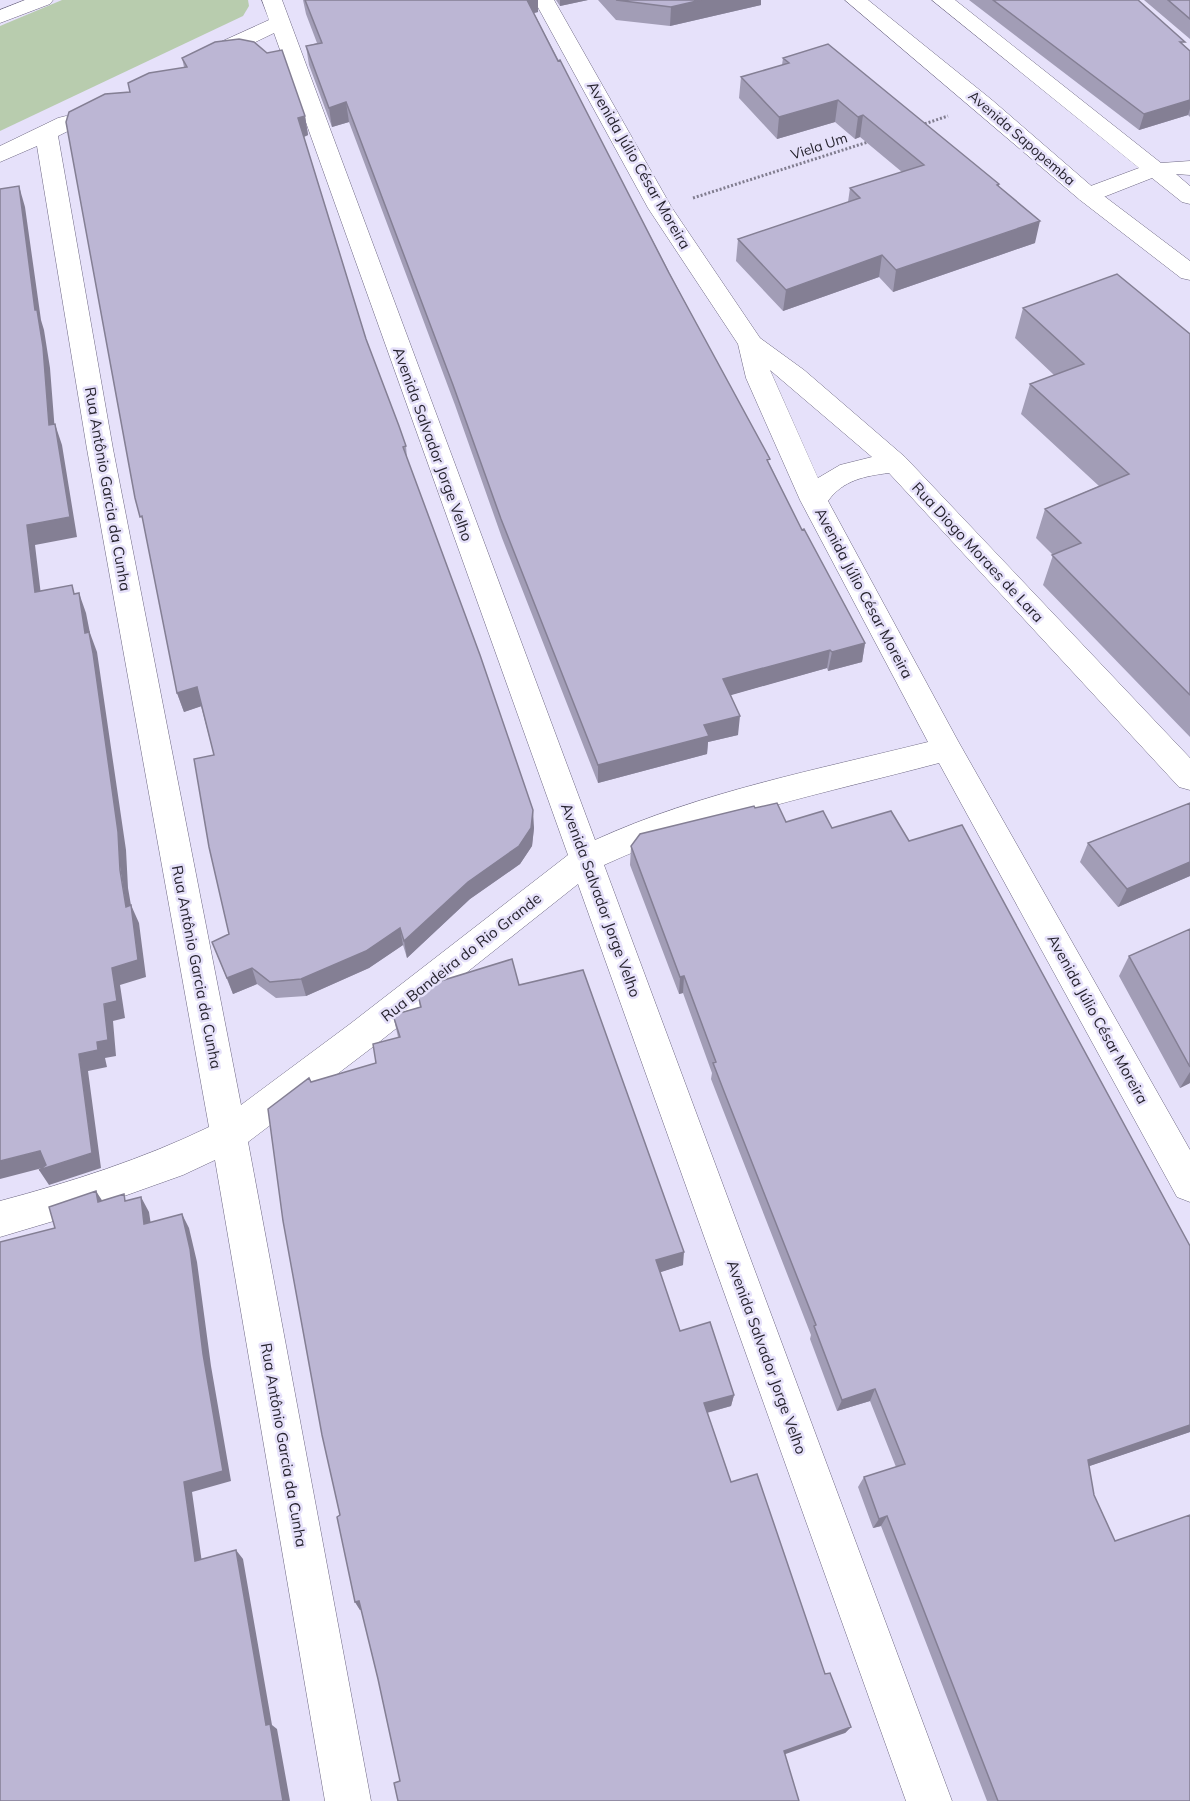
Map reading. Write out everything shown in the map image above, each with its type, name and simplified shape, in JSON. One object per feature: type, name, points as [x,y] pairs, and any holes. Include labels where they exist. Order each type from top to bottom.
[{"type":"street","name":"Avenida Júlio César Moreira","points":[[544,0],[660,208],[751,344],[759,378],[814,500],[947,749],[1190,1185]]},
{"type":"street","name":"Avenida Sapopemba","points":[[855,0],[984,105],[1088,195],[1190,273]]},
{"type":"street","points":[[942,0],[1190,197]]},
{"type":"street","points":[[0,17],[37,1]]},
{"type":"street","points":[[183,68],[276,11]]},
{"type":"street","name":"Avenida Salvador Jorge Velho","points":[[276,11],[929,1801]]},
{"type":"street","points":[[0,155],[88,113]]},
{"type":"street","name":"Rua Antônio Garcia da Cunha","points":[[46,133],[100,449],[229,1135],[348,1801]]},
{"type":"street","points":[[1088,195],[1154,170],[1175,166],[1190,168]]},
{"type":"street","name":"Rua Diogo Moraes de Lara","points":[[751,344],[795,376],[895,463],[1190,778]]},
{"type":"street","points":[[814,500],[821,489],[835,477],[854,469],[895,463]]},
{"type":"street","name":"Rua Bandeira do Rio Grande","points":[[0,1219],[57,1203],[183,1158],[229,1135],[362,1035],[586,859],[638,835],[719,808],[947,749]]},
{"type":"path","points":[[917,126],[984,105]]},
{"type":"path","name":"Viela Um","points":[[660,208],[873,140]]},
{"type":"green space","points":[[62,0],[248,0],[249,6],[243,16],[0,131],[0,26]]},
{"type":"building","points":[[305,0],[527,0],[669,273],[770,459],[767,460],[802,530],[804,529],[865,643],[832,652],[830,650],[723,679],[740,716],[704,725],[709,736],[598,765],[501,519],[346,102],[329,108],[306,46],[322,43]]},
{"type":"building","points":[[616,0],[701,0],[671,7]]},
{"type":"building","points":[[993,0],[1138,0],[1185,42],[1180,42],[1190,51],[1190,100],[1144,114]]},
{"type":"building","points":[[1168,0],[1190,0],[1190,19]]},
{"type":"building","points":[[239,39],[254,42],[267,53],[282,50],[305,116],[298,118],[366,339],[399,426],[406,446],[403,447],[480,655],[533,810],[531,828],[519,846],[468,882],[404,941],[400,928],[366,951],[301,979],[270,982],[252,968],[227,978],[212,942],[229,934],[209,847],[194,759],[214,755],[197,687],[177,693],[142,516],[140,517],[135,498],[66,122],[69,112],[105,94],[130,92],[128,83],[149,73],[187,67],[182,58],[215,42]]},
{"type":"building","points":[[828,44],[999,184],[997,185],[1040,221],[896,270],[882,255],[786,290],[738,239],[860,198],[850,188],[924,165],[863,115],[858,117],[838,100],[779,117],[741,77],[789,63],[783,58]]},
{"type":"building","points":[[19,186],[35,310],[37,310],[43,347],[49,425],[55,424],[70,517],[27,525],[35,592],[72,585],[74,594],[79,593],[85,633],[89,632],[93,653],[118,832],[120,870],[126,907],[131,905],[138,960],[112,968],[117,1001],[104,1004],[108,1040],[97,1042],[98,1050],[79,1054],[92,1153],[39,1170],[46,1165],[40,1151],[0,1161],[0,189]]},
{"type":"building","points":[[1117,274],[1190,334],[1190,695],[1052,555],[1081,543],[1045,509],[1129,474],[1030,384],[1084,364],[1023,308]]},
{"type":"building","points":[[777,803],[786,822],[823,811],[832,828],[891,811],[909,841],[962,825],[1190,1246],[1190,1425],[1088,1460],[1094,1495],[1115,1541],[1190,1515],[1190,1801],[998,1801],[887,1516],[879,1519],[864,1477],[905,1464],[875,1389],[842,1400],[814,1326],[816,1325],[713,1063],[716,1062],[684,976],[680,977],[631,846],[640,834],[754,806],[755,808]]},
{"type":"building","points":[[1190,803],[1190,862],[1127,889],[1088,843]]},
{"type":"building","points":[[1190,929],[1190,1067],[1129,956]]},
{"type":"building","points":[[512,959],[519,985],[583,970],[684,1252],[656,1260],[680,1331],[710,1322],[734,1395],[704,1403],[731,1482],[757,1474],[825,1674],[830,1673],[851,1727],[784,1751],[799,1801],[398,1801],[394,1783],[400,1781],[378,1679],[359,1601],[355,1602],[337,1517],[340,1515],[322,1435],[283,1221],[268,1109],[309,1078],[311,1082],[376,1063],[373,1044],[400,1037],[393,1015],[421,1007],[418,995],[431,984]]},
{"type":"building","points":[[96,1191],[98,1202],[124,1194],[125,1201],[141,1197],[144,1224],[182,1214],[190,1249],[203,1354],[223,1471],[184,1482],[195,1561],[236,1550],[266,1725],[270,1724],[283,1801],[0,1801],[0,1242],[55,1228],[49,1207]]}]
